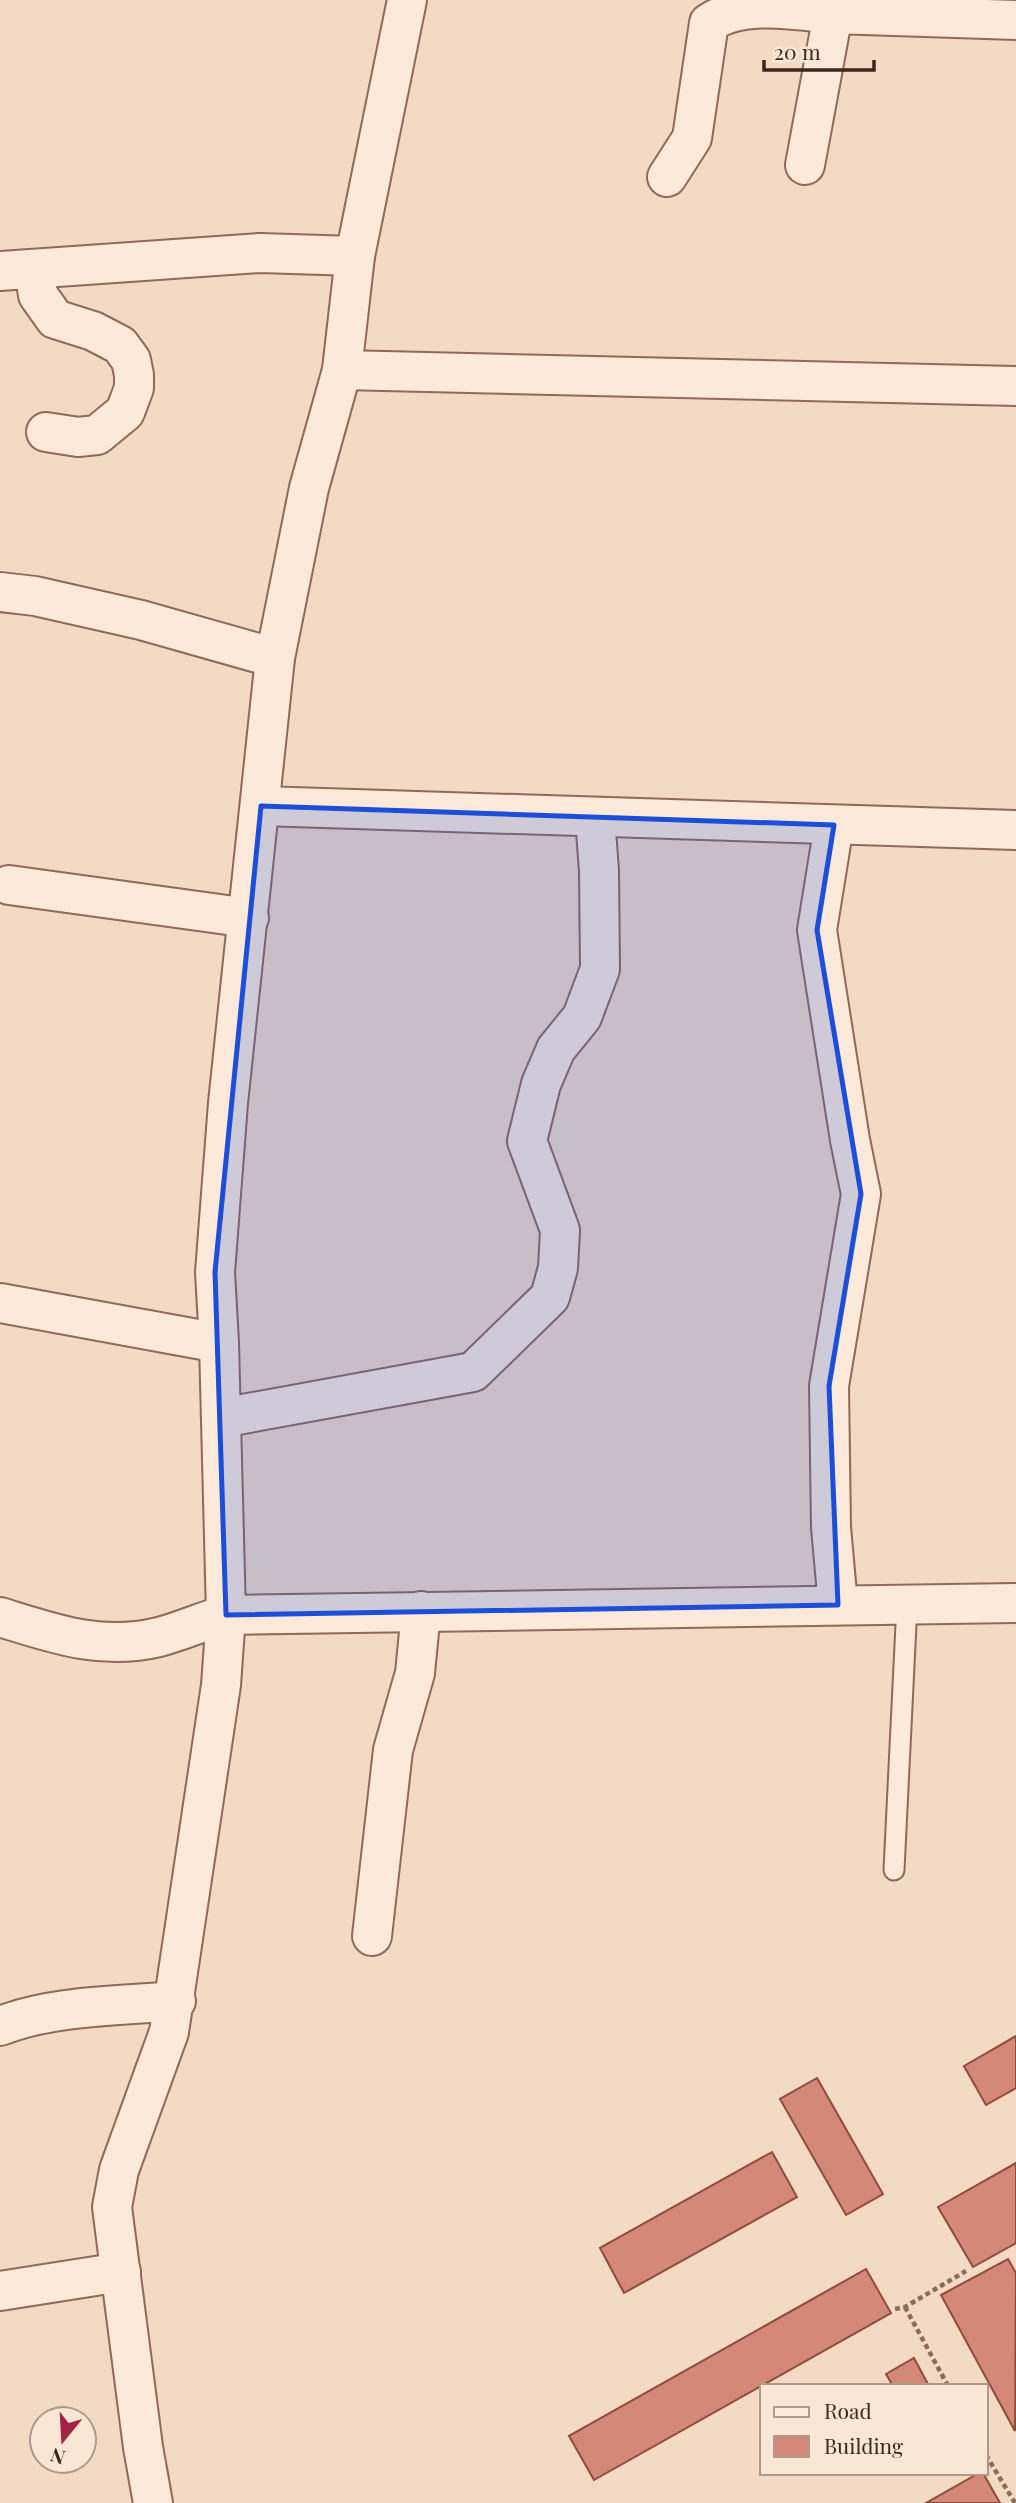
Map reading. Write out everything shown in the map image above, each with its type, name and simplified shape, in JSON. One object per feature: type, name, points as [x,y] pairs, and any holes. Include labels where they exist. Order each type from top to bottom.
[{"type":"street","points":[[153,2503],[143,2447],[112,2207],[119,2170],[161,2059],[176,2001],[221,1685],[226,1615],[216,1259],[228,1103],[275,658],[309,488],[342,370],[355,256],[407,0]]},
{"type":"street","points":[[667,177],[692,138],[709,23],[722,14],[771,7],[833,14],[1016,20]]},
{"type":"street","points":[[805,165],[833,14]]},
{"type":"street","points":[[17,270],[260,253],[355,256]]},
{"type":"street","points":[[17,270],[55,319],[93,331],[120,345],[131,360],[134,375],[134,388],[125,412],[97,435],[78,438],[46,432]]},
{"type":"street","points":[[342,370],[1016,386]]},
{"type":"street","points":[[0,592],[34,596],[141,620],[275,658]]},
{"type":"street","points":[[261,806],[1016,830]]},
{"type":"street","points":[[221,1418],[473,1372],[550,1297],[558,1268],[560,1230],[527,1141],[541,1084],[556,1049],[582,1017],[600,969],[599,871],[594,817]]},
{"type":"street","points":[[834,825],[817,930],[861,1194],[829,1386],[831,1527],[838,1605]]},
{"type":"street","points":[[9,885],[249,918]]},
{"type":"street","points":[[0,1303],[219,1343]]},
{"type":"street","points":[[0,1618],[66,1638],[108,1643],[160,1637],[226,1615],[1016,1603]]},
{"type":"street","points":[[372,1936],[393,1750],[415,1673],[421,1611]]},
{"type":"street","points":[[0,2026],[24,2018],[52,2014],[176,2001]]},
{"type":"street","points":[[0,2291],[121,2272]]},
{"type":"lane","points":[[894,1870],[907,1604]]},
{"type":"path","points":[[895,2309],[966,2271]]},
{"type":"path","points":[[905,2306],[947,2384]]},
{"type":"path","points":[[988,2458],[1015,2503]]},
{"type":"highlighted area","points":[[261,806],[834,825],[817,930],[861,1194],[829,1386],[838,1605],[226,1615],[215,1272]]},
{"type":"building","points":[[1016,2036],[1016,2088],[986,2105],[964,2066]]},
{"type":"building","points":[[817,2078],[883,2194],[846,2215],[780,2099]]},
{"type":"building","points":[[772,2152],[797,2197],[624,2293],[600,2248]]},
{"type":"building","points":[[1016,2163],[1016,2243],[973,2267],[938,2207]]},
{"type":"building","points":[[1008,2259],[1016,2273],[1015,2431],[941,2295]]},
{"type":"building","points":[[866,2269],[891,2313],[765,2384],[760,2384],[760,2387],[594,2480],[569,2436]]},
{"type":"building","points":[[914,2358],[928,2384],[892,2384],[886,2374]]},
{"type":"building","points":[[975,2475],[984,2475],[1000,2503],[926,2503]]}]
